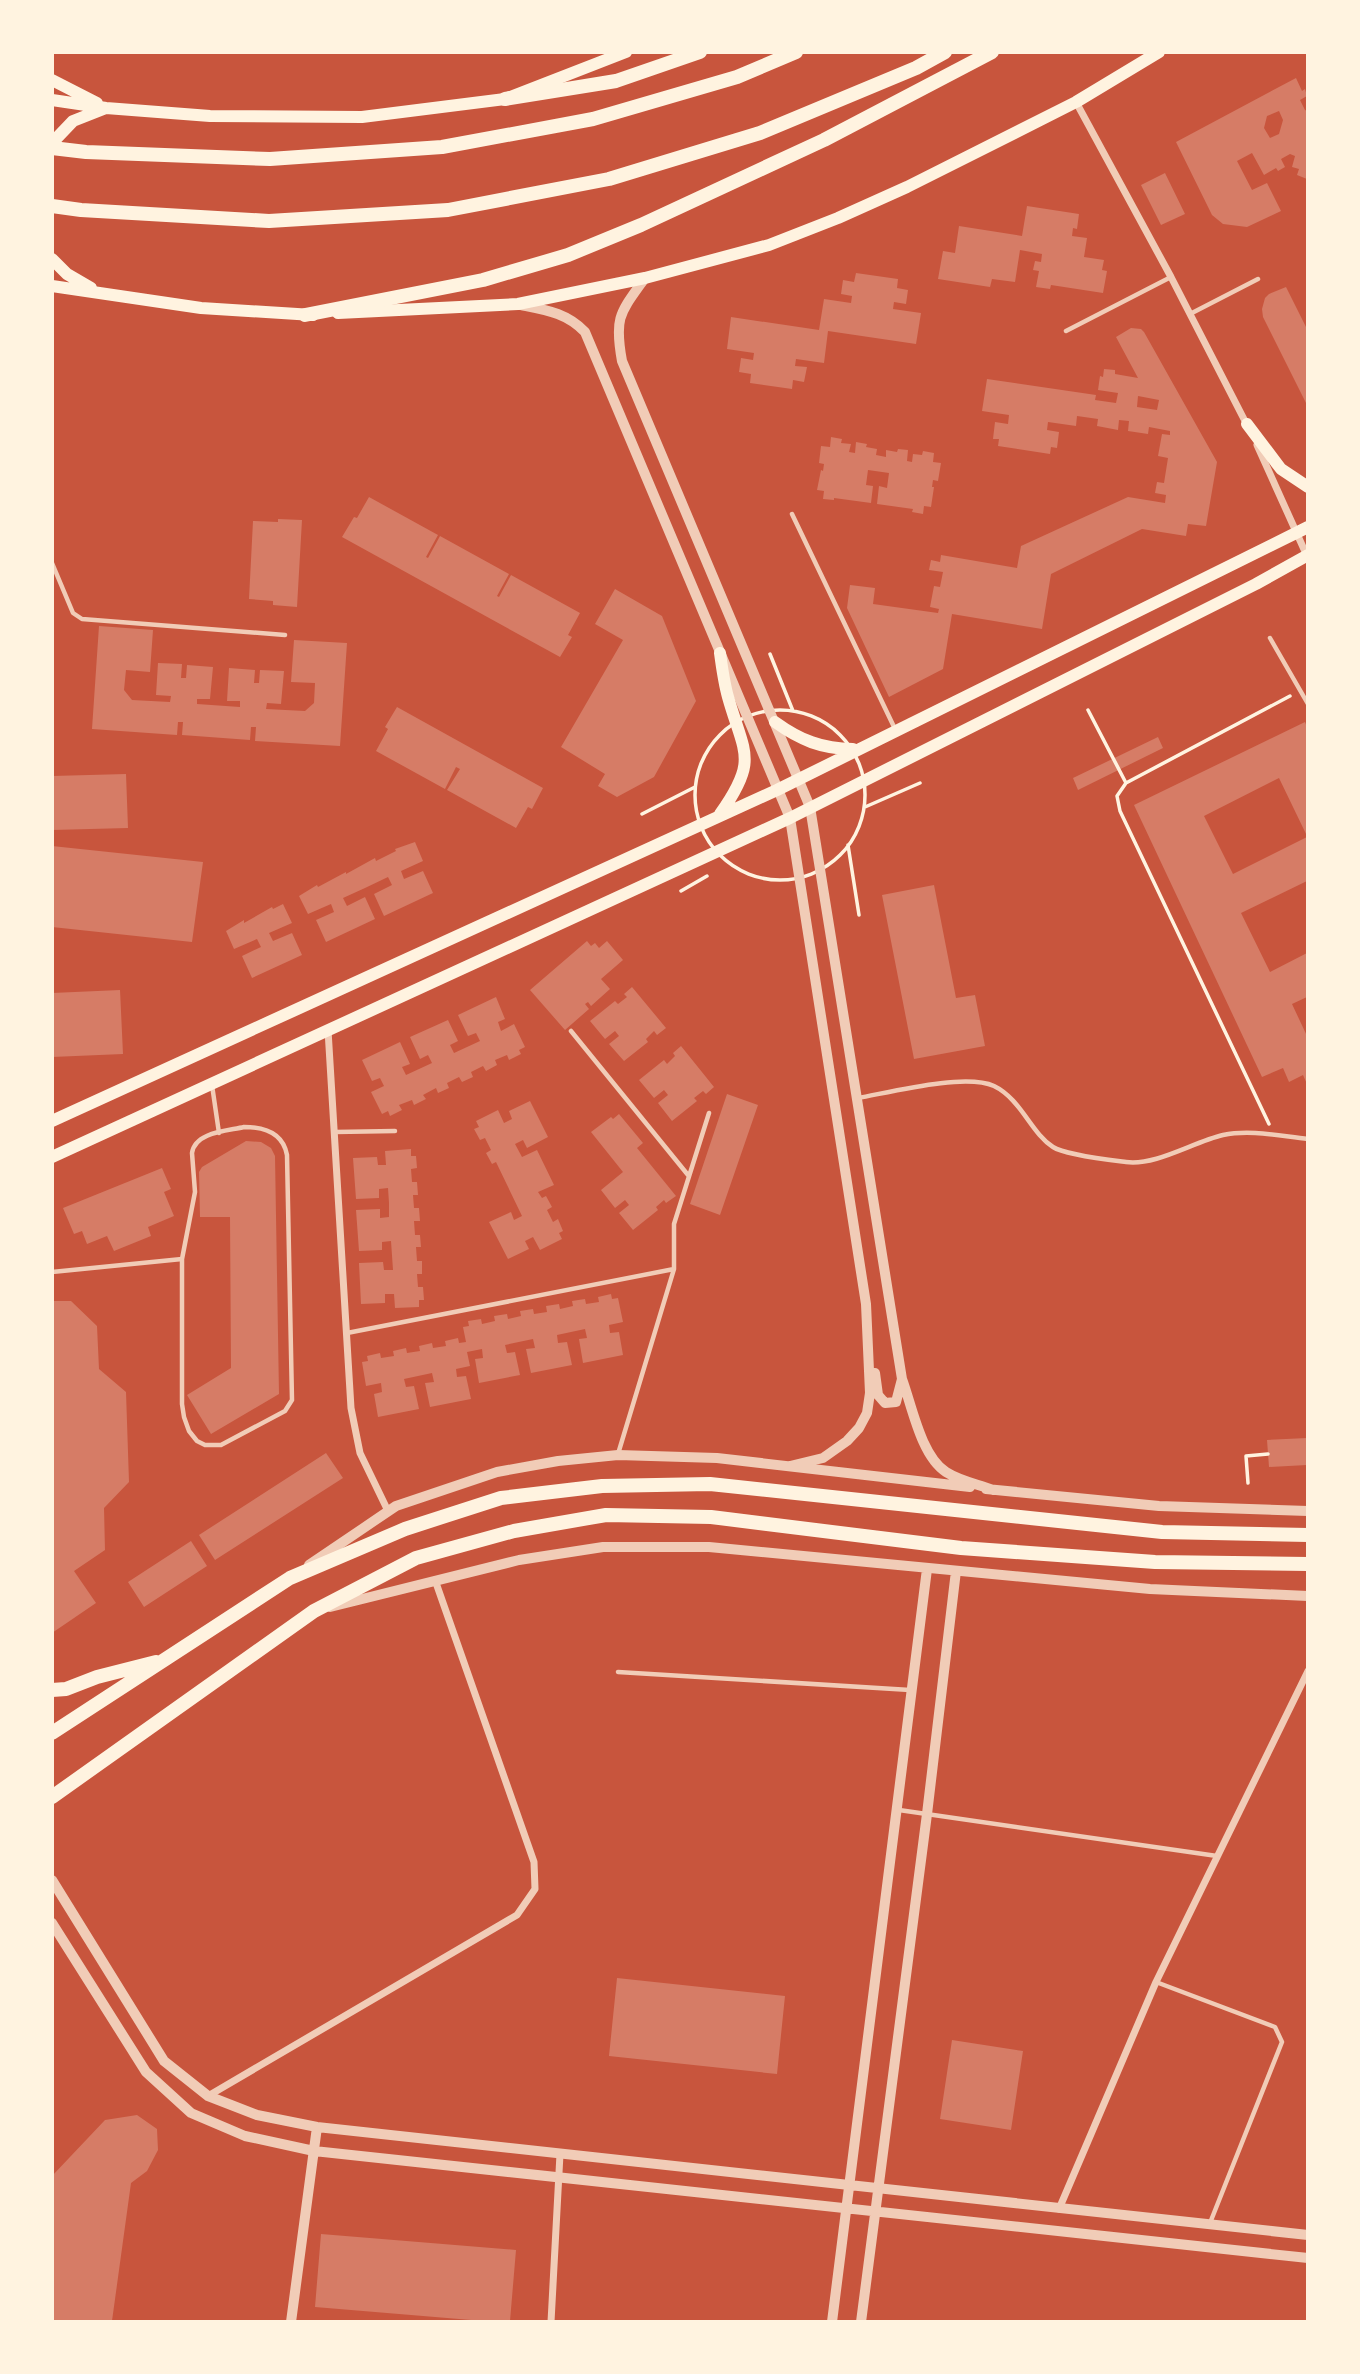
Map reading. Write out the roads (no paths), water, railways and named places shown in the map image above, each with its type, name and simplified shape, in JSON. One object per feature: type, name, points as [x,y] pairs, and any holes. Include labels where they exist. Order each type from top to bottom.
[{"type":"main road","points":[[505,99],[626,52]]},
{"type":"main road","points":[[52,100],[106,108],[210,116],[362,117],[505,99],[616,81],[700,52]]},
{"type":"main road","points":[[106,108],[73,121],[52,145],[86,152],[270,159],[442,147],[593,119],[737,77],[796,52]]},
{"type":"main road","points":[[52,206],[269,221],[447,210],[609,179],[760,134],[916,68],[945,52]]},
{"type":"main road","points":[[304,315],[483,280],[568,255],[641,225],[824,140],[992,52]]},
{"type":"main road","points":[[52,286],[201,308],[304,315],[518,304],[645,278],[769,245],[838,218],[919,181],[1076,102],[1158,52]]},
{"type":"main road","points":[[52,80],[106,108]]},
{"type":"main road","points":[[52,259],[67,274],[100,293]]},
{"type":"main road","points":[[1247,424],[1281,469],[1307,487]]},
{"type":"main road","points":[[52,1121],[777,790],[1303,530]]},
{"type":"main road","points":[[52,1157],[790,818],[1307,556]]},
{"type":"main road","points":[[719,817],[735,794],[746,762],[744,746],[727,695],[720,653]]},
{"type":"main road","points":[[775,722],[796,737],[815,745],[834,749],[857,749]]},
{"type":"main road","points":[[52,1733],[290,1578],[404,1529],[501,1498],[601,1486],[710,1484],[1161,1531],[1307,1535]]},
{"type":"main road","points":[[52,1797],[314,1611],[416,1558],[514,1531],[606,1516],[710,1517],[929,1546],[1141,1561],[1307,1564]]},
{"type":"main road","points":[[52,1690],[66,1689],[97,1677],[168,1659]]},
{"type":"street","points":[[1076,102],[1303,530],[1307,556]]},
{"type":"street","points":[[645,278],[624,306],[618,320],[622,361],[810,807],[902,1378],[932,1459],[944,1471],[993,1490]]},
{"type":"street","points":[[518,304],[556,312],[574,320],[585,332],[790,818],[878,1395],[885,1403],[896,1402],[902,1378]]},
{"type":"street","points":[[328,1030],[351,1408],[365,1464],[388,1511]]},
{"type":"street","points":[[790,1466],[823,1458],[836,1450],[859,1427],[867,1412],[870,1393],[866,1304]]},
{"type":"street","points":[[290,1578],[396,1506],[497,1472],[558,1461],[618,1455],[680,1456],[790,1466],[1158,1506],[1307,1511]]},
{"type":"street","points":[[314,1611],[519,1560],[603,1547],[709,1547],[1150,1589],[1307,1596]]},
{"type":"street","points":[[832,2322],[927,1569]]},
{"type":"street","points":[[861,2322],[956,1571]]},
{"type":"street","points":[[208,2096],[517,1915],[535,1889],[534,1862],[435,1580]]},
{"type":"street","points":[[1059,2209],[1156,1982],[1307,1671]]},
{"type":"street","points":[[52,1880],[164,2061],[208,2096],[257,2115],[317,2127],[1307,2235]]},
{"type":"street","points":[[52,1923],[146,2072],[191,2113],[245,2136],[314,2151],[1307,2258]]},
{"type":"street","points":[[291,2322],[317,2127]]},
{"type":"street","points":[[551,2322],[559,2154]]},
{"type":"lane","points":[[1066,331],[1171,277]]},
{"type":"lane","points":[[1190,314],[1258,279]]},
{"type":"lane","points":[[792,514],[895,730]]},
{"type":"lane","points":[[52,563],[73,613],[82,619],[285,635]]},
{"type":"lane","points":[[1270,638],[1307,704]]},
{"type":"lane","points":[[571,1031],[689,1175]]},
{"type":"lane","points":[[858,1098],[956,1082],[983,1083],[1011,1098],[1055,1149],[1128,1163],[1145,1162],[1226,1135],[1252,1133],[1307,1139]]},
{"type":"lane","points":[[212,1083],[219,1133]]},
{"type":"lane","points":[[618,1455],[674,1269],[674,1224],[709,1112]]},
{"type":"lane","points":[[255,1127],[274,1133],[286,1147],[292,1395],[290,1406],[285,1411],[221,1446],[205,1445],[197,1441],[189,1431],[181,1404],[182,1259],[195,1192],[192,1147],[199,1139],[219,1133],[255,1127]]},
{"type":"lane","points":[[335,1132],[395,1131]]},
{"type":"lane","points":[[52,1272],[182,1259]]},
{"type":"lane","points":[[347,1333],[674,1269]]},
{"type":"lane","points":[[618,1672],[911,1690]]},
{"type":"lane","points":[[896,1810],[1217,1856]]},
{"type":"lane","points":[[1156,1982],[1275,2027],[1282,2042],[1209,2224]]}]
